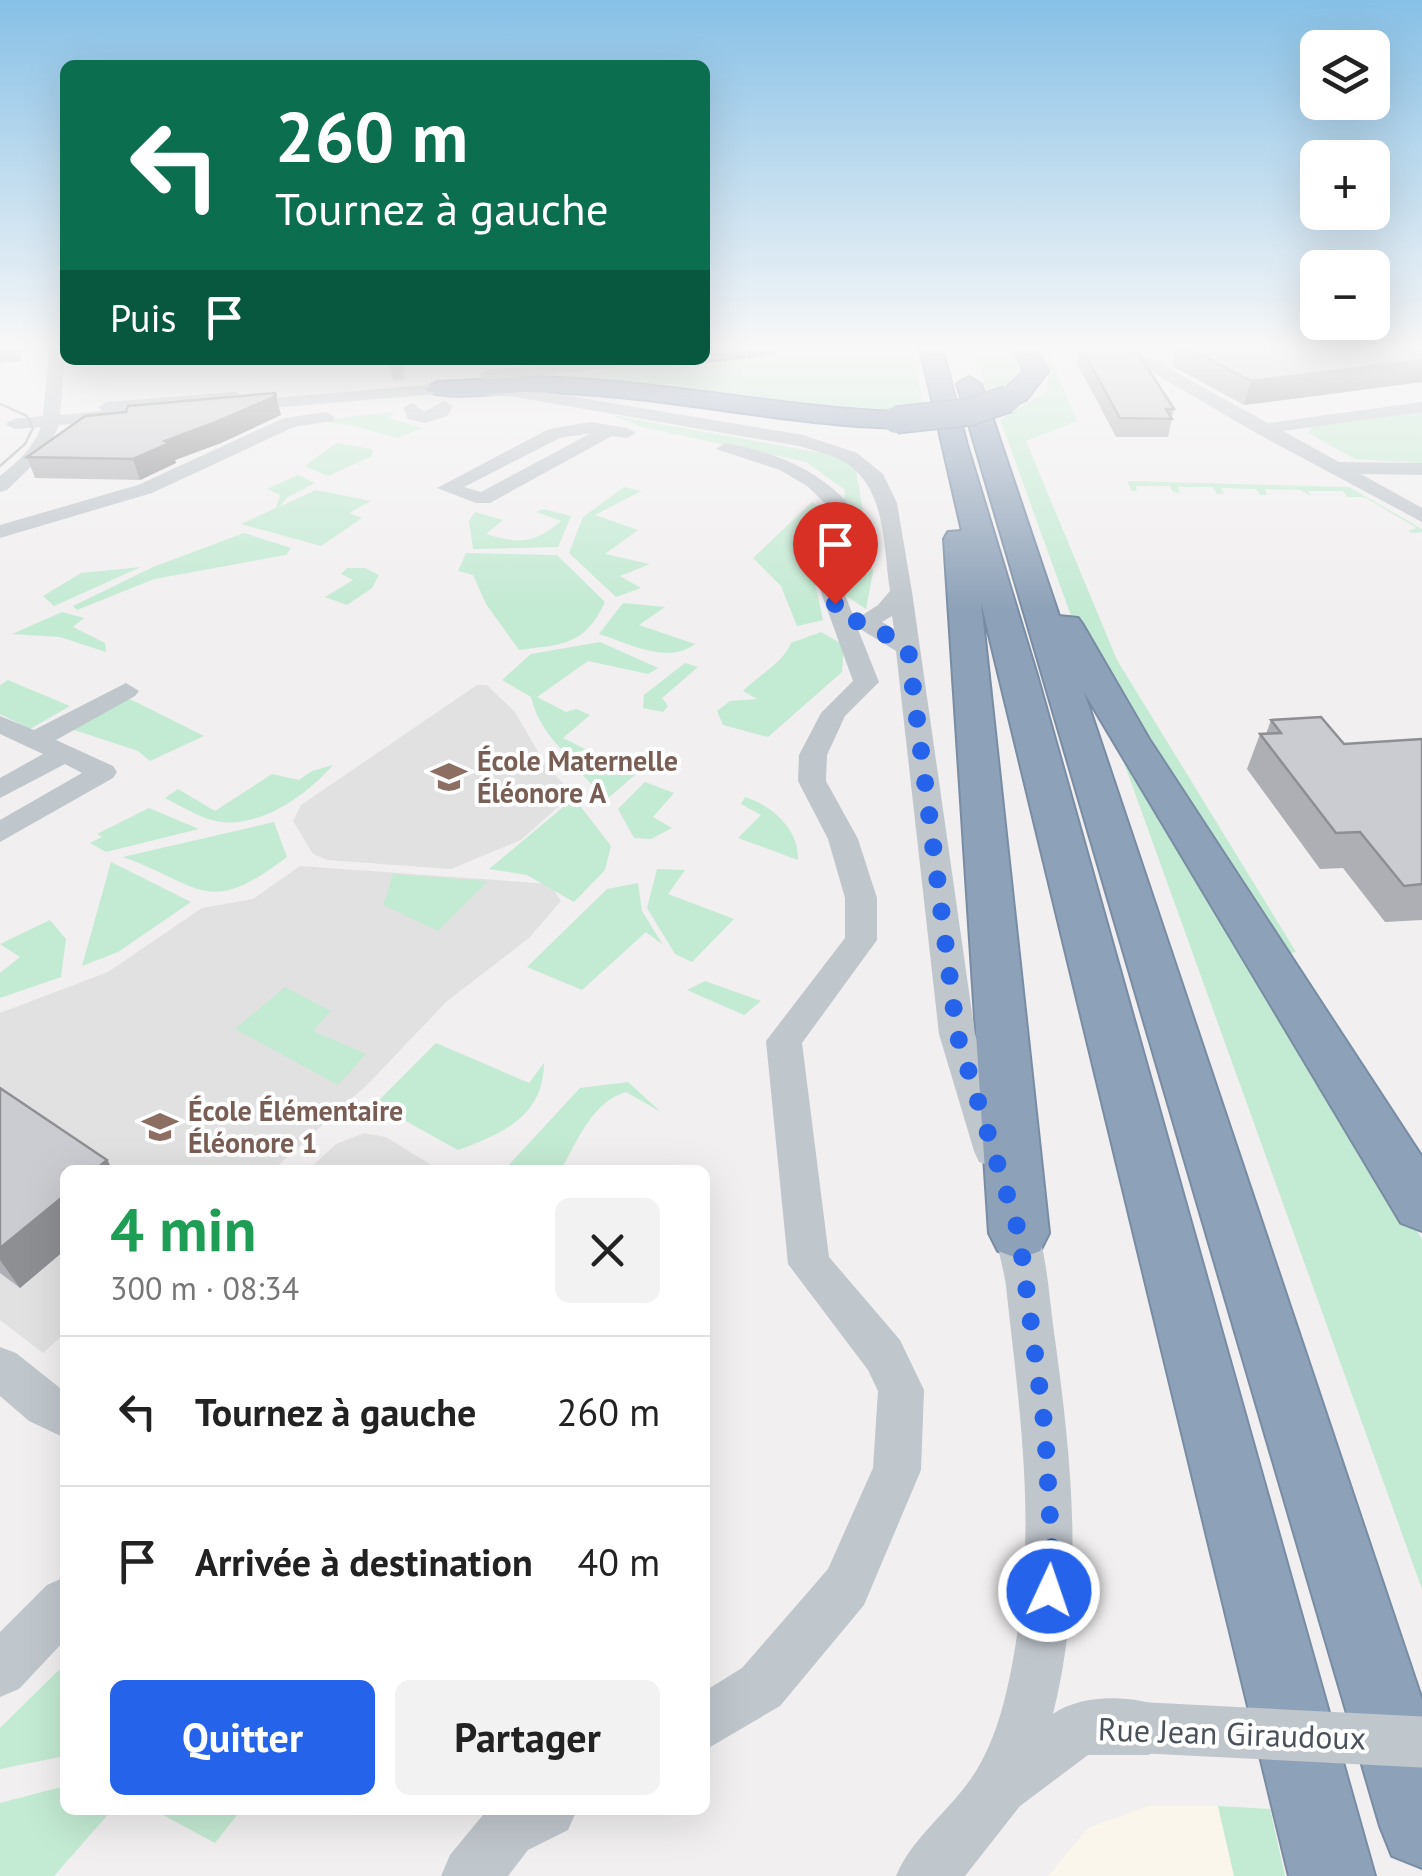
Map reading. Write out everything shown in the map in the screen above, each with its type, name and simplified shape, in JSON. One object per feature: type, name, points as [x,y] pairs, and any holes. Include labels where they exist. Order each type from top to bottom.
[{"type":"highway","points":[[982,435],[1019,1233]]},
{"type":"highway","points":[[983,435],[1019,675],[1332,1876]]},
{"type":"highway","points":[[985,435],[1422,1826]]},
{"type":"highway","points":[[986,435],[1086,665],[1422,1206]]},
{"type":"street","points":[[28,462],[48,435]]},
{"type":"street","points":[[0,486],[28,462],[73,435]]},
{"type":"street","points":[[0,532],[145,490],[263,435]]},
{"type":"street","points":[[551,435],[447,488],[483,498],[568,435]]},
{"type":"street","points":[[659,435],[755,454],[819,482],[838,504],[824,530],[823,567],[853,621],[866,682],[834,714],[812,755],[812,781],[843,839],[862,898],[861,940],[784,1042],[809,1264],[884,1356],[900,1390],[898,1470],[846,1586],[761,1688],[710,1720]]},
{"type":"street","points":[[737,435],[803,441],[850,457],[876,478],[882,488],[901,592],[957,1034],[1019,1233],[1045,1429],[1052,1554],[1046,1629],[1030,1705],[1001,1786],[926,1876]]},
{"type":"street","points":[[1271,435],[1422,516]]},
{"type":"street","points":[[1336,468],[1422,468]]},
{"type":"street","points":[[1367,485],[1422,486]]},
{"type":"street","points":[[853,621],[886,610],[901,592]]},
{"type":"street","points":[[853,621],[908,648]]},
{"type":"street","points":[[35,740],[126,691]]},
{"type":"street","points":[[0,724],[103,772],[0,832]]},
{"type":"street","points":[[0,790],[63,754]]},
{"type":"street","points":[[0,1368],[60,1413]]},
{"type":"street","points":[[0,1670],[60,1607]]},
{"type":"street","name":"Rue Jean Giraudoux","points":[[1001,1786],[1080,1728],[1422,1742]]},
{"type":"street","points":[[471,1876],[508,1830],[538,1815]]},
{"type":"shaded area","name":"École Maternelle Éléonore A","points":[[477,685],[487,685],[515,712],[545,764],[570,791],[567,799],[521,840],[451,869],[327,860],[313,854],[293,821],[301,805]]},
{"type":"shaded area","name":"École Élémentaire Éléonore 1","points":[[300,866],[550,884],[561,901],[529,938],[446,1002],[369,1083],[279,1165],[60,1165],[60,1338],[43,1353],[0,1320],[0,1013],[108,972],[202,908],[253,899]]},
{"type":"shaded area","points":[[364,1133],[386,1137],[431,1165],[313,1165],[336,1144]]},
{"type":"shaded area","points":[[1149,1806],[1218,1806],[1234,1876],[1048,1876],[1088,1828]]},
{"type":"green space","points":[[677,435],[719,435],[833,455],[856,470],[873,572],[866,609],[839,591],[845,490],[806,462]]},
{"type":"green space","points":[[1006,435],[1042,435],[1026,441],[1117,660],[1296,952],[1252,959],[1422,1239],[1422,1589]]},
{"type":"green space","points":[[1311,435],[1422,435],[1422,463],[1355,459]]},
{"type":"green space","points":[[336,443],[372,449],[372,456],[328,476],[305,466]]},
{"type":"green space","points":[[298,475],[315,483],[288,497],[279,507],[316,490],[371,501],[349,513],[362,518],[321,546],[241,524],[276,508],[280,495],[267,489]]},
{"type":"green space","points":[[1127,481],[1349,487],[1422,529],[1422,532],[1408,531],[1417,528],[1364,497],[1347,497],[1343,491],[1308,491],[1311,496],[1300,490],[1265,489],[1267,495],[1260,495],[1256,489],[1221,488],[1224,494],[1217,494],[1213,487],[1178,487],[1180,493],[1173,492],[1170,486],[1136,486],[1137,491],[1132,491]]},
{"type":"green space","points":[[624,487],[641,491],[595,515],[638,530],[605,554],[650,564],[620,576],[641,588],[616,597],[569,553],[583,517]]},
{"type":"green space","points":[[812,502],[824,509],[809,556],[823,620],[797,626],[781,586],[753,558]]},
{"type":"green space","points":[[543,509],[571,516],[558,547],[473,549],[469,521],[475,512],[503,520],[486,534],[526,540],[561,521],[536,512]]},
{"type":"green space","points":[[244,533],[291,548],[286,555],[154,579],[77,610],[73,606],[153,567]]},
{"type":"green space","points":[[466,553],[557,555],[605,602],[580,635],[548,646],[519,650],[486,604],[473,575],[458,571]]},
{"type":"green space","points":[[141,567],[54,606],[43,596],[81,573]]},
{"type":"green space","points":[[347,568],[365,568],[379,575],[372,588],[347,605],[325,597],[353,580],[341,574]]},
{"type":"green space","points":[[623,603],[665,607],[639,625],[695,644],[673,653],[660,652],[599,634]]},
{"type":"green space","points":[[62,612],[84,618],[73,627],[105,643],[106,652],[60,637],[12,634]]},
{"type":"green space","points":[[821,632],[844,645],[842,672],[768,737],[723,725],[717,711],[730,701],[757,699],[743,691],[777,663],[791,643]]},
{"type":"green space","points":[[600,642],[658,668],[648,674],[588,661],[537,697],[566,712],[576,709],[590,715],[563,738],[587,750],[566,754],[544,728],[531,697],[502,680],[531,654]]},
{"type":"green space","points":[[685,663],[698,667],[662,698],[668,706],[663,712],[643,708],[644,695]]},
{"type":"green space","points":[[8,680],[70,706],[30,729],[0,714],[0,685]]},
{"type":"green space","points":[[126,697],[204,736],[150,761],[138,751],[68,728]]},
{"type":"green space","points":[[591,754],[636,774],[606,800],[568,759]]},
{"type":"green space","points":[[333,765],[308,789],[277,810],[243,821],[208,819],[165,798],[178,789],[215,811],[272,774],[299,780]]},
{"type":"green space","points":[[645,782],[674,793],[653,817],[672,828],[651,839],[634,838],[618,809]]},
{"type":"green space","points":[[745,797],[782,820],[794,838],[798,860],[738,838],[761,815],[741,804]]},
{"type":"green space","points":[[574,798],[611,846],[605,870],[574,902],[527,875],[489,869]]},
{"type":"green space","points":[[149,808],[199,829],[106,852],[90,843],[102,837],[97,834]]},
{"type":"green space","points":[[274,822],[287,857],[239,887],[205,891],[123,857]]},
{"type":"green space","points":[[111,862],[191,902],[118,952],[82,966]]},
{"type":"green space","points":[[657,869],[685,870],[668,894],[734,919],[692,962],[675,954],[647,908]]},
{"type":"green space","points":[[393,874],[488,881],[438,931],[383,905]]},
{"type":"green space","points":[[638,883],[642,911],[663,945],[646,932],[582,990],[527,967],[607,889]]},
{"type":"green space","points":[[50,920],[66,939],[61,977],[0,998],[0,973],[20,957],[0,944]]},
{"type":"green space","points":[[705,981],[761,1001],[744,1015],[687,990]]},
{"type":"green space","points":[[285,987],[331,1011],[313,1031],[366,1054],[338,1085],[235,1029]]},
{"type":"green space","points":[[436,1043],[529,1083],[544,1063],[542,1082],[528,1110],[505,1129],[458,1150],[375,1104]]},
{"type":"green space","points":[[628,1082],[661,1112],[626,1092],[595,1113],[564,1165],[509,1165],[580,1088]]},
{"type":"green space","points":[[60,1669],[60,1757],[0,1769],[0,1728]]},
{"type":"green space","points":[[60,1787],[60,1815],[108,1815],[54,1876],[0,1876],[0,1803]]},
{"type":"green space","points":[[1218,1806],[1270,1809],[1285,1876],[1234,1876]]},
{"type":"green space","points":[[163,1815],[237,1815],[215,1843]]},
{"type":"building","points":[[59,435],[182,435],[133,459],[27,457]]},
{"type":"building","points":[[1321,717],[1344,744],[1422,739],[1422,884],[1404,886],[1360,832],[1336,833],[1260,734],[1281,733],[1271,720]]},
{"type":"building","points":[[0,1088],[107,1160],[101,1165],[60,1165],[60,1199],[0,1248]]},
{"type":"tram line","points":[[0,466],[25,444],[30,435]]},
{"type":"place","name":"École Maternelle Éléonore A","points":[[449,777]]},
{"type":"place","name":"École Élémentaire Éléonore 1","points":[[160,1127]]},
{"type":"route","points":[[835,604],[842,620],[865,622],[908,648],[957,1034],[1019,1233],[1045,1429],[1052,1554],[1049,1591]]}]
